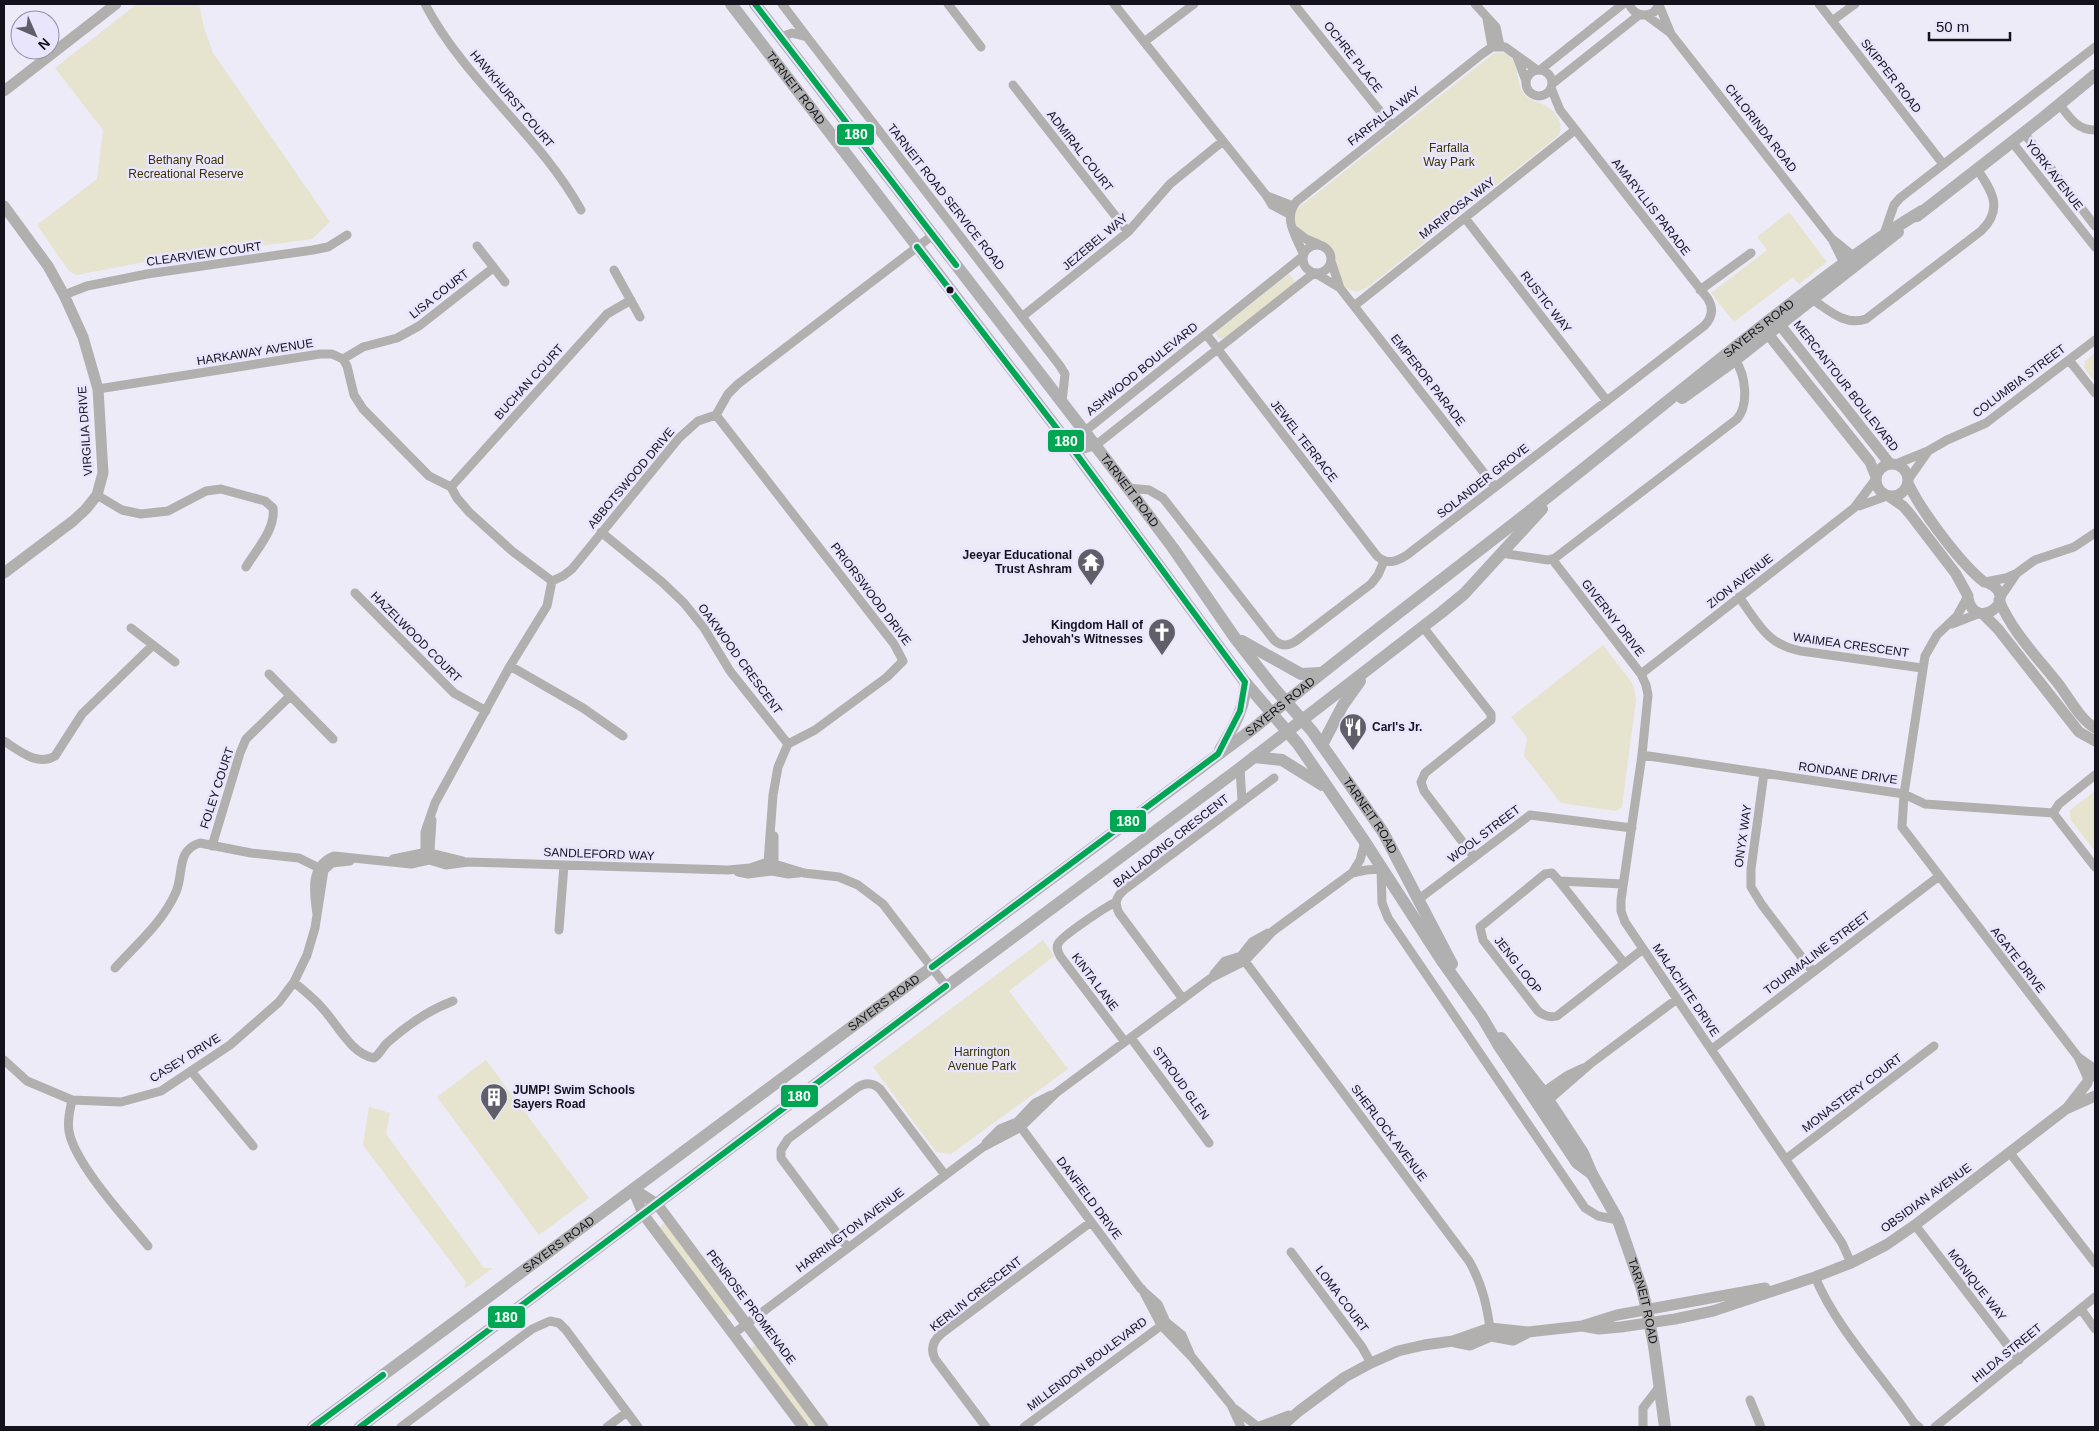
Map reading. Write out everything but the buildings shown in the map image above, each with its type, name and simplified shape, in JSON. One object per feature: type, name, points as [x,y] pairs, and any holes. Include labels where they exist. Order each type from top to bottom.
[{"type":"main road","name":"TARNEIT ROAD","points":[[730,4],[1075,452],[1245,682],[1271,714],[1288,731],[1365,842],[1442,961],[1542,1100],[1577,1163],[1592,1174],[1618,1220],[1649,1316],[1665,1427]]},
{"type":"main road","name":"TARNEIT ROAD","points":[[755,4],[1096,445],[1173,548],[1235,638],[1322,745],[1383,832],[1470,1000]]},
{"type":"main road","points":[[781,37],[776,45],[779,54],[832,123],[851,161]]},
{"type":"main road","name":"SAYERS ROAD","points":[[313,1427],[1271,714],[1420,595],[1570,480],[1637,425],[1682,398],[1774,323],[1978,169],[2095,75]]},
{"type":"main road","name":"SAYERS ROAD","points":[[1732,356],[1768,334],[1774,323],[1813,300],[1884,234],[1922,211]]},
{"type":"main road","name":"SAYERS ROAD","points":[[360,1427],[946,986],[1240,768],[1423,627],[1464,594],[1570,480]]},
{"type":"main road","points":[[1235,638],[1294,672],[1300,674],[1321,673]]},
{"type":"main road","points":[[1322,745],[1342,705],[1367,670]]},
{"type":"main road","points":[[1218,754],[1242,708],[1245,699],[1245,682]]},
{"type":"main road","points":[[1254,757],[1282,760],[1326,788]]},
{"type":"street","points":[[4,91],[116,4]]},
{"type":"street","name":"HAWKHURST COURT","points":[[425,4],[447,40],[476,77],[531,139],[569,189],[581,210]]},
{"type":"street","points":[[782,4],[807,37]]},
{"type":"street","points":[[948,4],[981,47]]},
{"type":"street","points":[[1114,4],[1266,195],[1291,210],[1289,221],[1303,255],[1306,269],[1314,273],[1324,272],[1331,261],[1330,253],[1293,229]]},
{"type":"street","points":[[1144,42],[1194,4]]},
{"type":"street","name":"OCHRE PLACE","points":[[1294,4],[1392,126]]},
{"type":"street","points":[[1475,4],[1487,19],[1496,47],[1509,50],[1517,57],[1550,76],[1551,86]]},
{"type":"street","points":[[1526,81],[1530,74],[1538,70],[1623,4]]},
{"type":"street","name":"CHLORINDA ROAD","points":[[1629,4],[1632,10],[1672,34]]},
{"type":"street","points":[[1517,57],[1526,81],[1527,90],[1538,97],[1546,95],[1551,86],[1643,15],[1654,12],[1660,4]]},
{"type":"street","name":"CHLORINDA ROAD","points":[[1660,4],[1672,34],[1852,263]]},
{"type":"street","name":"SKIPPER ROAD","points":[[1819,4],[1943,164]]},
{"type":"street","points":[[1832,21],[1855,4]]},
{"type":"street","points":[[781,37],[792,33],[807,37]]},
{"type":"street","name":"TARNEIT ROAD SERVICE ROAD","points":[[807,37],[1064,371],[1062,402]]},
{"type":"street","name":"FARFALLA WAY","points":[[1291,210],[1392,126],[1496,47]]},
{"type":"street","points":[[1884,234],[1896,202],[2095,47]]},
{"type":"street","name":"ADMIRAL COURT","points":[[1013,86],[1128,232]]},
{"type":"street","name":"AMARYLLIS PARADE","points":[[1551,86],[1560,110],[1711,306],[1712,313],[1708,322]]},
{"type":"street","name":"AMARYLLIS PARADE","points":[[1538,97],[1560,110]]},
{"type":"street","points":[[2060,105],[2083,129],[2095,130]]},
{"type":"street","name":"MARIPOSA WAY","points":[[1354,306],[1575,130]]},
{"type":"street","name":"YORK AVENUE","points":[[2024,133],[2095,226]]},
{"type":"street","name":"JEZEBEL WAY","points":[[1022,316],[1128,232],[1170,184],[1223,141]]},
{"type":"street","name":"YORK AVENUE","points":[[2012,142],[2095,248]]},
{"type":"street","name":"SAYERS ROAD","points":[[1813,300],[1845,320],[1858,321],[1866,319],[1981,231],[1990,220],[1994,198],[1991,189],[1978,169]]},
{"type":"street","name":"VIRGILIA DRIVE","points":[[4,206],[48,266],[64,295],[82,337],[98,389],[103,473],[97,495],[86,509],[4,573]]},
{"type":"street","name":"RUSTIC WAY","points":[[1465,218],[1607,401]]},
{"type":"street","name":"CLEARVIEW COURT","points":[[64,295],[87,286],[147,274],[328,247],[347,235]]},
{"type":"street","points":[[716,414],[728,394],[738,384],[933,235]]},
{"type":"street","points":[[1303,255],[1308,247],[1320,245]]},
{"type":"street","points":[[477,246],[505,282]]},
{"type":"street","points":[[1700,290],[1751,253]]},
{"type":"street","name":"ASHWOOD BOULEVARD","points":[[1075,452],[1085,431],[1303,255]]},
{"type":"street","name":"EMPEROR PARADE","points":[[1331,261],[1340,288],[1495,487]]},
{"type":"street","name":"LISA COURT","points":[[343,358],[363,347],[397,338],[419,326],[493,268]]},
{"type":"street","points":[[614,270],[640,317]]},
{"type":"street","points":[[1075,452],[1096,445],[1314,273]]},
{"type":"street","name":"EMPEROR PARADE","points":[[1314,273],[1340,288]]},
{"type":"street","name":"BUCHAN COURT","points":[[451,487],[607,314],[631,300]]},
{"type":"street","name":"SOLANDER GROVE","points":[[1384,561],[1393,562],[1407,555],[1708,322]]},
{"type":"street","name":"MERCANTOUR BOULEVARD","points":[[1774,323],[1881,454],[1893,464]]},
{"type":"street","name":"JEWEL TERRACE","points":[[1206,334],[1374,551],[1384,561]]},
{"type":"street","points":[[1768,334],[1870,462],[1878,490],[1903,506],[1954,571],[1972,608],[1981,613],[2006,638],[2079,732],[2095,741]]},
{"type":"street","name":"COLUMBIA STREET","points":[[1893,464],[1928,451],[1991,420],[2095,340]]},
{"type":"street","name":"HARKAWAY AVENUE","points":[[98,389],[320,354],[332,354],[343,358]]},
{"type":"street","name":"SAYERS ROAD","points":[[1552,560],[1611,517],[1740,415],[1744,403],[1742,373],[1732,356]]},
{"type":"street","points":[[343,358],[347,366],[354,395],[363,409],[430,476],[451,487],[457,498],[469,512],[512,551],[552,581],[547,606],[510,666],[432,809],[428,855]]},
{"type":"street","points":[[2069,360],[2095,393]]},
{"type":"street","name":"ABBOTSWOOD DRIVE","points":[[552,581],[572,569],[679,438],[698,421],[716,414]]},
{"type":"street","name":"PRIORSWOOD DRIVE","points":[[716,414],[894,644],[904,662],[887,677],[815,730],[788,744]]},
{"type":"street","name":"COLUMBIA STREET","points":[[1908,482],[1928,451]]},
{"type":"street","points":[[1875,479],[1881,468],[1893,464],[1905,470],[1908,482],[1927,515],[1967,565],[1986,582],[1997,588],[2000,599],[2012,623],[2089,724],[2095,728]]},
{"type":"street","name":"ZION AVENUE","points":[[1640,674],[1854,508],[1875,479]]},
{"type":"street","points":[[1888,496],[1903,492],[1908,482]]},
{"type":"street","points":[[1128,488],[1155,491],[1163,498],[1274,640],[1283,646],[1296,641],[1371,584],[1378,576],[1384,561]]},
{"type":"street","points":[[97,495],[122,510],[141,514],[168,511],[206,491],[221,489],[265,501],[273,508],[274,514],[270,528],[246,567]]},
{"type":"street","name":"ZION AVENUE","points":[[1854,508],[1888,496]]},
{"type":"street","name":"OAKWOOD CRESCENT","points":[[601,532],[662,582],[684,603],[704,628],[730,671],[788,744]]},
{"type":"street","points":[[1950,625],[1976,584],[2017,573],[2035,560],[2074,547],[2095,533]]},
{"type":"street","points":[[1501,553],[1552,560]]},
{"type":"street","name":"GIVERNY DRIVE","points":[[1552,560],[1640,674],[1646,685],[1648,695]]},
{"type":"street","points":[[1950,625],[1995,609],[2017,573]]},
{"type":"street","name":"HAZELWOOD COURT","points":[[355,593],[454,694],[486,711]]},
{"type":"street","name":"WAIMEA CRESCENT","points":[[1739,597],[1770,638],[1782,646],[1801,651],[1922,668]]},
{"type":"street","name":"AGATE DRIVE","points":[[1950,625],[1932,642],[1925,656],[1922,668],[1904,794],[1902,827],[1938,877],[2078,1057],[2090,1078]]},
{"type":"street","points":[[1423,627],[1491,714],[1491,720],[1425,772],[1421,782],[1424,791],[1474,858]]},
{"type":"street","points":[[131,628],[175,662]]},
{"type":"street","points":[[4,741],[36,760],[49,760],[55,756],[82,714],[152,646]]},
{"type":"street","points":[[510,666],[583,708],[623,736]]},
{"type":"street","points":[[269,674],[333,739]]},
{"type":"street","name":"MALACHITE DRIVE","points":[[1648,695],[1621,911],[1625,922],[1842,1243],[1852,1263]]},
{"type":"street","name":"FOLEY COURT","points":[[212,846],[246,739],[290,696]]},
{"type":"street","points":[[771,866],[773,796],[778,767],[788,744]]},
{"type":"street","name":"RONDANE DRIVE","points":[[1642,755],[1904,794],[1925,804],[2053,813]]},
{"type":"street","name":"BALLADONG CRESCENT","points":[[1240,768],[1242,801]]},
{"type":"street","name":"ONYX WAY","points":[[1764,773],[1751,869],[1751,887],[1762,905],[1813,972]]},
{"type":"street","points":[[2095,775],[2059,804],[2053,813],[2095,867]]},
{"type":"street","name":"BALLADONG CRESCENT","points":[[1183,999],[1119,913],[1116,902],[1124,890],[1274,778]]},
{"type":"street","name":"WOOL STREET","points":[[1419,899],[1530,815],[1632,828]]},
{"type":"street","name":"HARRINGTON AVENUE","points":[[733,1334],[945,1175],[1019,1124],[1056,1093],[1211,978],[1243,959],[1273,931],[1352,873],[1360,860],[1365,842]]},
{"type":"street","points":[[115,968],[165,914],[177,888],[186,850],[192,846],[200,843],[299,858],[321,869]]},
{"type":"street","name":"SANDLEFORD WAY","points":[[321,869],[332,863],[366,859],[411,864],[428,855],[468,862],[728,870],[748,874],[771,866],[788,874],[804,872],[839,877],[866,890],[889,911],[946,986]]},
{"type":"street","points":[[559,930],[564,865]]},
{"type":"street","name":"CASEY DRIVE","points":[[4,1060],[27,1080],[72,1100],[121,1102],[161,1091],[230,1045],[256,1024],[279,1002],[294,982],[307,955],[315,928],[321,869]]},
{"type":"street","name":"HARRINGTON AVENUE","points":[[1352,873],[1382,869]]},
{"type":"street","name":"TARNEIT ROAD","points":[[1382,869],[1382,903],[1394,926],[1585,1208],[1598,1216],[1618,1220]]},
{"type":"street","name":"JENG LOOP","points":[[1623,884],[1559,880],[1552,874],[1545,874],[1480,927],[1483,940],[1538,1011],[1544,1016],[1551,1018],[1557,1016],[1643,949]]},
{"type":"street","name":"TOURMALINE STREET","points":[[1712,1049],[1938,877]]},
{"type":"street","points":[[1559,880],[1624,963]]},
{"type":"street","name":"KINTA LANE","points":[[1116,902],[1100,911],[1060,940],[1057,949],[1060,956],[1128,1040]]},
{"type":"street","name":"SHERLOCK AVENUE","points":[[1243,959],[1469,1261],[1482,1289],[1491,1332]]},
{"type":"street","points":[[294,982],[324,1009],[356,1049],[374,1058],[385,1045],[436,1007],[452,1001]]},
{"type":"street","points":[[1542,1100],[1568,1075],[1590,1064],[1677,999]]},
{"type":"street","name":"STROUD GLEN","points":[[1128,1040],[1209,1143]]},
{"type":"street","name":"MONASTERY COURT","points":[[1786,1159],[1934,1046]]},
{"type":"street","name":"AGATE DRIVE","points":[[2078,1057],[2095,1069]]},
{"type":"street","points":[[191,1071],[253,1146]]},
{"type":"street","points":[[2090,1078],[2088,1090],[2095,1096]]},
{"type":"street","name":"OBSIDIAN AVENUE","points":[[2066,1110],[2090,1078]]},
{"type":"street","points":[[848,1248],[782,1158],[781,1150],[784,1143],[858,1087],[872,1084],[880,1089],[945,1175]]},
{"type":"street","name":"OBSIDIAN AVENUE","points":[[1491,1332],[1504,1340],[1513,1340],[1528,1332],[1582,1326],[1599,1329],[1649,1316],[1713,1311],[1852,1263],[1886,1245],[1915,1225],[2066,1110],[2095,1096]]},
{"type":"street","points":[[72,1100],[68,1116],[69,1131],[75,1149],[84,1165],[148,1246]]},
{"type":"street","name":"DANFIELD DRIVE","points":[[1019,1124],[1141,1289],[1158,1304],[1163,1324],[1182,1335],[1191,1356],[1231,1405],[1259,1427]]},
{"type":"street","points":[[2010,1153],[2095,1263]]},
{"type":"street","points":[[633,1189],[656,1204]]},
{"type":"street","points":[[633,1189],[643,1214],[803,1427]]},
{"type":"street","name":"PENROSE PROMENADE","points":[[656,1204],[822,1427]]},
{"type":"street","name":"KERLIN CRESCENT","points":[[986,1427],[935,1359],[932,1348],[935,1340],[1091,1222]]},
{"type":"street","name":"MONIQUE WAY","points":[[1915,1225],[2019,1360]]},
{"type":"street","name":"LOMA COURT","points":[[1291,1252],[1362,1347],[1371,1363]]},
{"type":"street","points":[[1815,1277],[1825,1298],[1850,1336],[1914,1423],[1919,1427]]},
{"type":"street","name":"HILDA STREET","points":[[1935,1427],[2095,1297]]},
{"type":"street","points":[[2081,1309],[2095,1329]]},
{"type":"street","points":[[401,1427],[532,1329],[544,1322],[550,1321],[559,1323],[566,1330],[638,1427]]},
{"type":"street","name":"MILLENDON BOULEVARD","points":[[1024,1427],[1163,1324]]},
{"type":"street","points":[[1281,1427],[1299,1410],[1336,1382],[1371,1363],[1403,1350],[1453,1341],[1470,1345],[1491,1332]]},
{"type":"street","points":[[1643,1427],[1643,1408],[1660,1386]]},
{"type":"street","points":[[1750,1400],[1761,1427]]},
{"type":"street","name":"DANFIELD DRIVE","points":[[1231,1405],[1241,1427]]},
{"type":"street","points":[[1259,1427],[1299,1410]]},
{"type":"street","points":[[607,1427],[627,1412]]},
{"type":"green space","name":"Bethany Road Recreational Reserve","points":[[137,4],[199,4],[204,28],[213,53],[330,222],[312,239],[160,259],[76,275],[69,271],[37,225],[97,179],[103,130],[55,68]]},
{"type":"green space","name":"Farfalla Way Park","points":[[1494,53],[1503,53],[1509,56],[1516,67],[1524,94],[1556,114],[1560,122],[1558,136],[1368,287],[1357,292],[1349,289],[1343,285],[1340,279],[1336,259],[1331,248],[1306,234],[1296,224],[1294,217],[1297,209]]},
{"type":"green space","points":[[1789,212],[1827,262],[1799,284],[1793,277],[1734,322],[1711,293],[1767,250],[1757,237]]},
{"type":"green space","points":[[1289,274],[1296,282],[1224,339],[1218,338],[1216,333],[1219,329]]},
{"type":"green space","points":[[2095,353],[2095,382],[2084,368],[2085,361]]},
{"type":"green space","points":[[1603,645],[1633,684],[1636,699],[1622,807],[1616,811],[1561,803],[1524,756],[1527,738],[1511,717]]},
{"type":"green space","points":[[2095,791],[2095,851],[2070,819],[2070,810]]},
{"type":"green space","name":"Harrington Avenue Park","points":[[1043,940],[1054,956],[1009,991],[1068,1069],[951,1154],[936,1152],[873,1067]]},
{"type":"green space","points":[[486,1060],[589,1198],[539,1235],[437,1097]]},
{"type":"green space","points":[[369,1107],[390,1113],[386,1134],[484,1268],[493,1268],[464,1289],[466,1282],[363,1145]]},
{"type":"green space","points":[[666,1222],[733,1312],[725,1317],[658,1228]]},
{"type":"green space","points":[[757,1344],[819,1427],[807,1427],[749,1350]]},
{"type":"transit line","name":"180","points":[[755,4],[956,265]]},
{"type":"transit line","name":"180","points":[[917,247],[1075,452],[1245,682],[1240,711],[1218,754],[932,967]]},
{"type":"transit line","name":"180","points":[[360,1427],[946,986]]},
{"type":"transit line","name":"180","points":[[313,1427],[383,1375]]},
{"type":"place","name":"Jeeyar Educational Trust Ashram","points":[[1091,586]]},
{"type":"place","name":"Kingdom Hall of Jehovah's Witnesses","points":[[1162,656]]},
{"type":"place","name":"Carl's Jr.","points":[[1353,751]]},
{"type":"place","name":"JUMP! Swim Schools Sayers Road","points":[[494,1121]]}]
